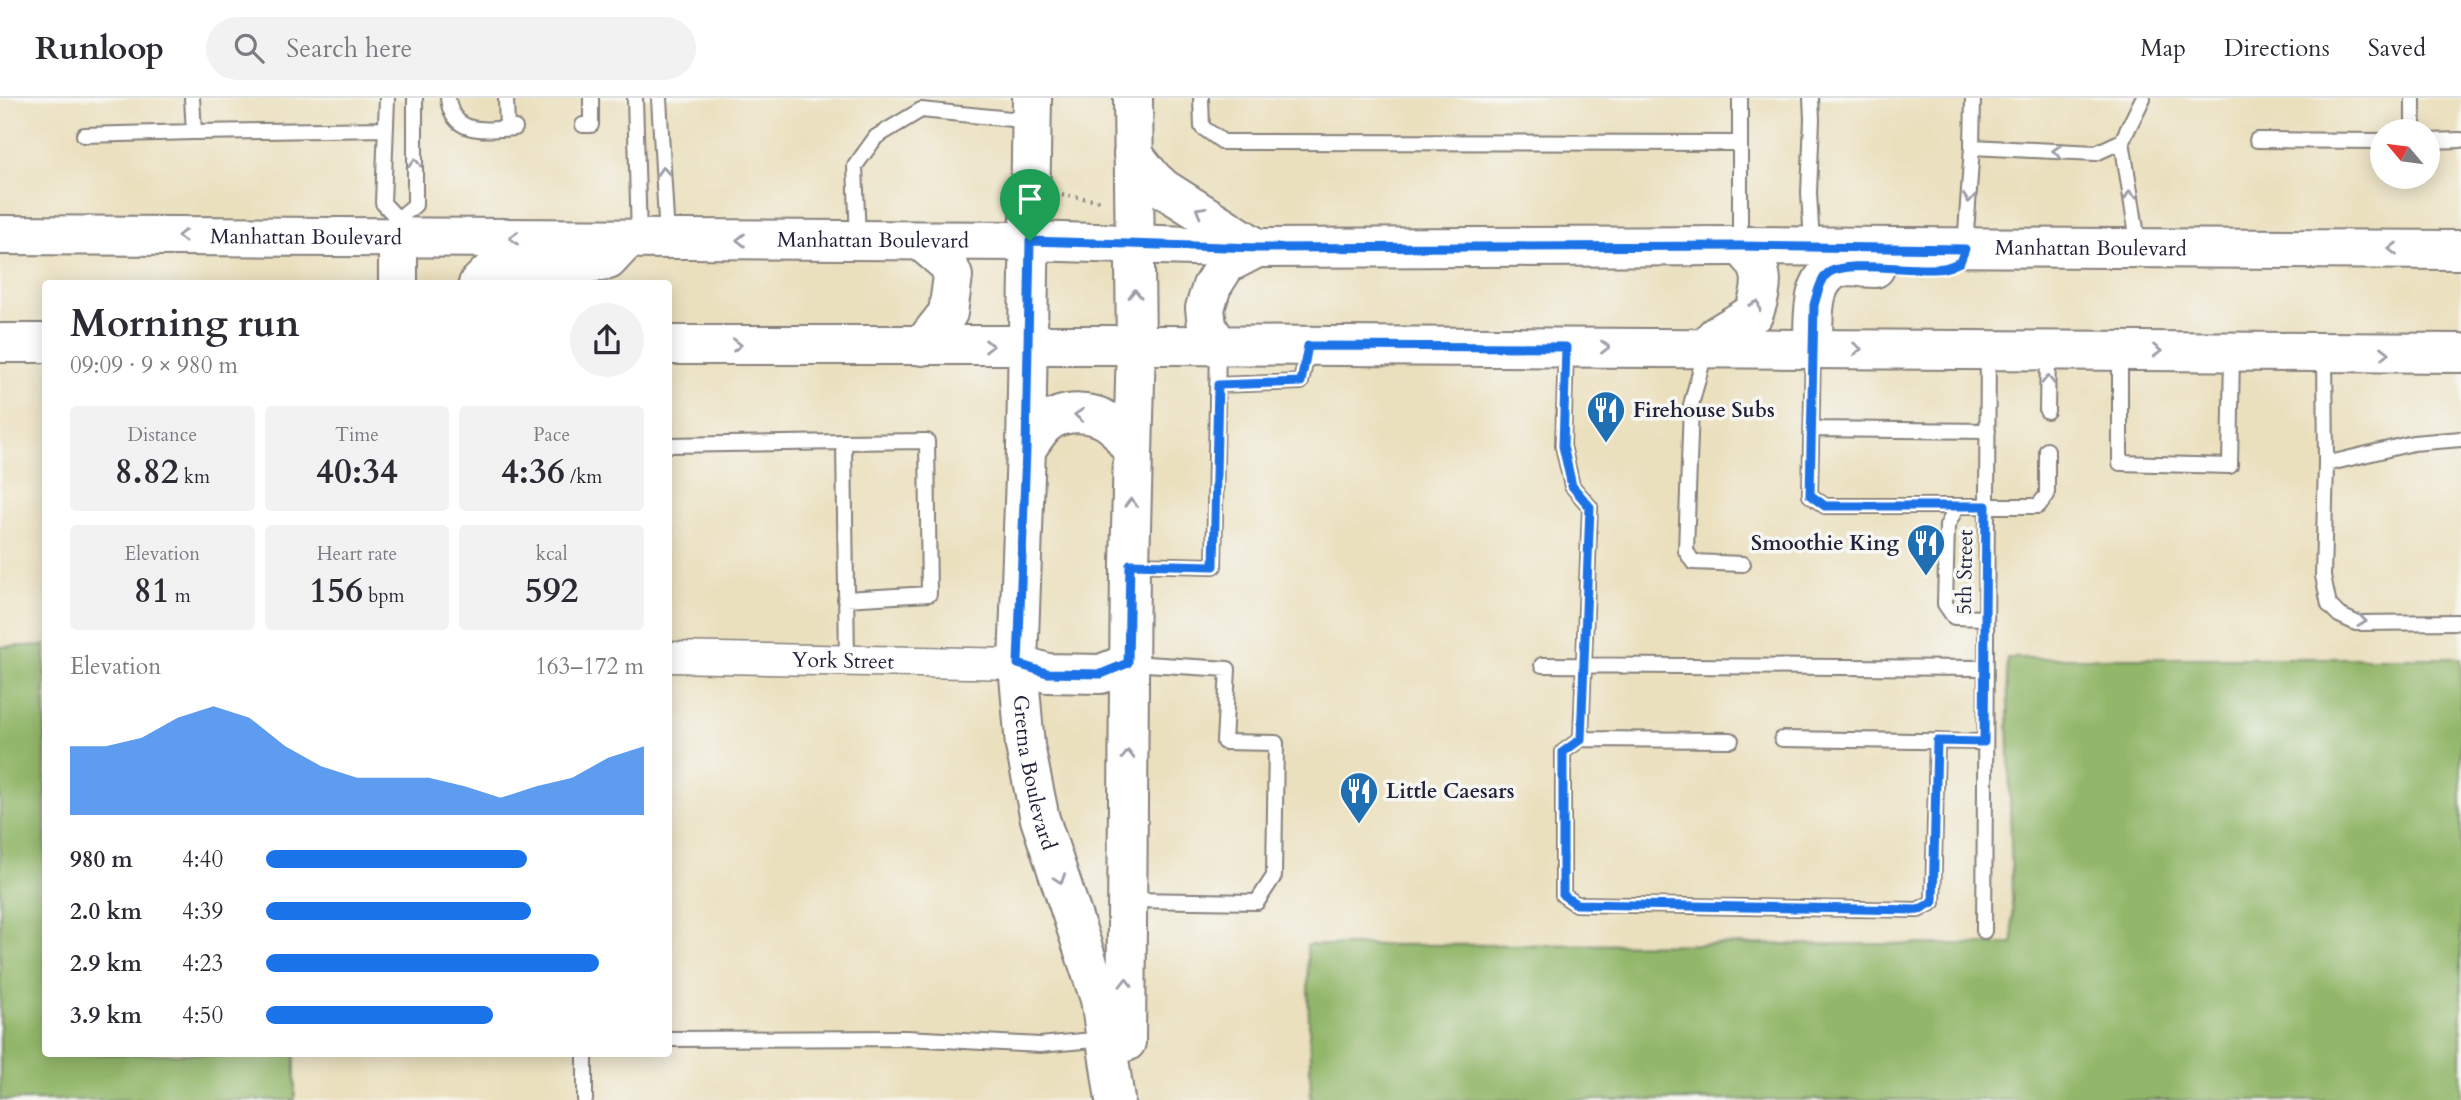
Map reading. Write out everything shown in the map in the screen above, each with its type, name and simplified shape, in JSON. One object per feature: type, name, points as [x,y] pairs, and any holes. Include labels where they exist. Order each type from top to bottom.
[{"type":"street","points":[[1125,1100],[1128,663],[1136,345],[1132,98]]},
{"type":"street","name":"Gretna Boulevard","points":[[1032,109],[1026,449],[1018,664],[1025,746],[1040,819],[1100,999],[1115,1100]]},
{"type":"street","points":[[1133,154],[1164,189],[1258,248]]},
{"type":"street","name":"Manhattan Boulevard","points":[[0,235],[398,228],[645,239],[1030,241],[1258,248],[1740,246],[2139,249],[2449,245]]},
{"type":"street","points":[[398,228],[398,280]]},
{"type":"street","points":[[482,280],[493,269],[567,267],[608,260],[645,239]]},
{"type":"street","points":[[921,241],[948,264],[953,276],[948,313],[922,346]]},
{"type":"street","points":[[1706,348],[1716,336],[1754,313],[1758,304],[1760,272],[1754,258],[1740,246]]},
{"type":"street","points":[[1218,345],[1208,326],[1205,308],[1212,286],[1226,264],[1258,248]]},
{"type":"street","points":[[1813,348],[1814,305],[1820,284],[1828,273],[1843,267],[1946,268],[1960,262],[1965,249]]},
{"type":"street","points":[[0,343],[42,343]]},
{"type":"street","points":[[672,345],[1218,345],[2461,353]]},
{"type":"street","points":[[1026,449],[1044,425],[1069,413],[1098,418],[1114,426],[1132,450]]},
{"type":"street","name":"York Street","points":[[672,657],[1018,664]]},
{"type":"street","points":[[1018,664],[1047,673],[1101,674],[1128,663]]},
{"type":"lane","points":[[192,98],[194,132]]},
{"type":"lane","points":[[387,98],[383,203],[398,228],[415,205],[415,98]]},
{"type":"lane","points":[[448,98],[455,120],[466,128],[511,128],[506,98]]},
{"type":"lane","points":[[583,125],[591,125],[591,98]]},
{"type":"lane","points":[[635,98],[645,239]]},
{"type":"lane","points":[[645,239],[659,98]]},
{"type":"lane","points":[[1201,98],[1202,127],[1223,142],[1740,143]]},
{"type":"lane","points":[[1740,98],[1740,246]]},
{"type":"lane","points":[[1811,98],[1809,193],[1812,248]]},
{"type":"lane","points":[[1965,249],[1973,98]]},
{"type":"lane","points":[[2139,249],[2122,141],[2143,98]]},
{"type":"lane","points":[[2413,98],[2413,119]]},
{"type":"lane","points":[[858,240],[855,166],[876,137],[921,110],[1032,109]]},
{"type":"lane","points":[[84,135],[386,128]]},
{"type":"lane","points":[[2258,140],[2370,141]]},
{"type":"lane","points":[[1972,146],[2096,153],[2122,141]]},
{"type":"lane","points":[[2440,141],[2461,141]]},
{"type":"lane","points":[[1130,564],[1214,566],[1218,345]]},
{"type":"lane","points":[[1218,385],[1301,382],[1308,346]]},
{"type":"lane","points":[[1566,347],[1563,446],[1572,486],[1590,507],[1581,739]]},
{"type":"lane","points":[[1706,348],[1691,405],[1686,551],[1693,562],[1743,564]]},
{"type":"lane","points":[[1813,348],[1810,495],[1825,506],[2038,506],[2047,495],[2047,450]]},
{"type":"lane","name":"5th Street","points":[[1984,931],[1988,349]]},
{"type":"lane","points":[[2047,411],[2048,350]]},
{"type":"lane","points":[[2120,350],[2120,463],[2230,466],[2232,351]]},
{"type":"lane","points":[[2325,352],[2323,576],[2329,605],[2339,615],[2356,623],[2461,622]]},
{"type":"lane","points":[[1811,429],[1987,431]]},
{"type":"lane","points":[[2326,464],[2413,443],[2461,439]]},
{"type":"lane","points":[[672,445],[927,441],[929,594],[845,599]]},
{"type":"lane","points":[[844,442],[847,661]]},
{"type":"lane","points":[[1957,506],[1947,526],[1945,604],[1954,617],[1985,618]]},
{"type":"lane","points":[[1126,900],[1257,902],[1274,876],[1276,743],[1224,742],[1228,669],[1128,663]]},
{"type":"lane","points":[[1542,665],[1984,668]]},
{"type":"lane","points":[[1731,740],[1581,739],[1563,752],[1563,895],[1576,904],[1918,910],[1933,902],[1937,741]]},
{"type":"lane","points":[[1782,739],[1984,742]]},
{"type":"lane","points":[[672,1039],[906,1038],[1041,1045],[1107,1039]]},
{"type":"lane","points":[[585,1057],[585,1100]]},
{"type":"path","points":[[1049,193],[1113,202]]},
{"type":"green space","points":[[42,645],[42,1057],[295,1057],[295,1100],[0,1100],[0,647]]},
{"type":"green space","points":[[2007,658],[2461,658],[2461,1100],[1311,1100],[1307,945],[2013,944]]},
{"type":"place","name":"Firehouse Subs","points":[[1606,444]]},
{"type":"place","name":"Smoothie King","points":[[1926,577]]},
{"type":"place","name":"Little Caesars","points":[[1359,825]]},
{"type":"route","points":[[1030,241],[1258,248],[1740,246],[1965,249],[1960,262],[1946,268],[1843,267],[1828,273],[1820,284],[1814,305],[1810,495],[1825,506],[1986,506],[1984,742],[1937,741],[1933,902],[1918,910],[1576,904],[1563,895],[1563,752],[1581,739],[1590,507],[1572,486],[1563,446],[1566,347],[1308,346],[1301,382],[1218,385],[1214,566],[1130,564],[1128,663],[1101,674],[1047,673],[1018,664],[1030,241]]}]
